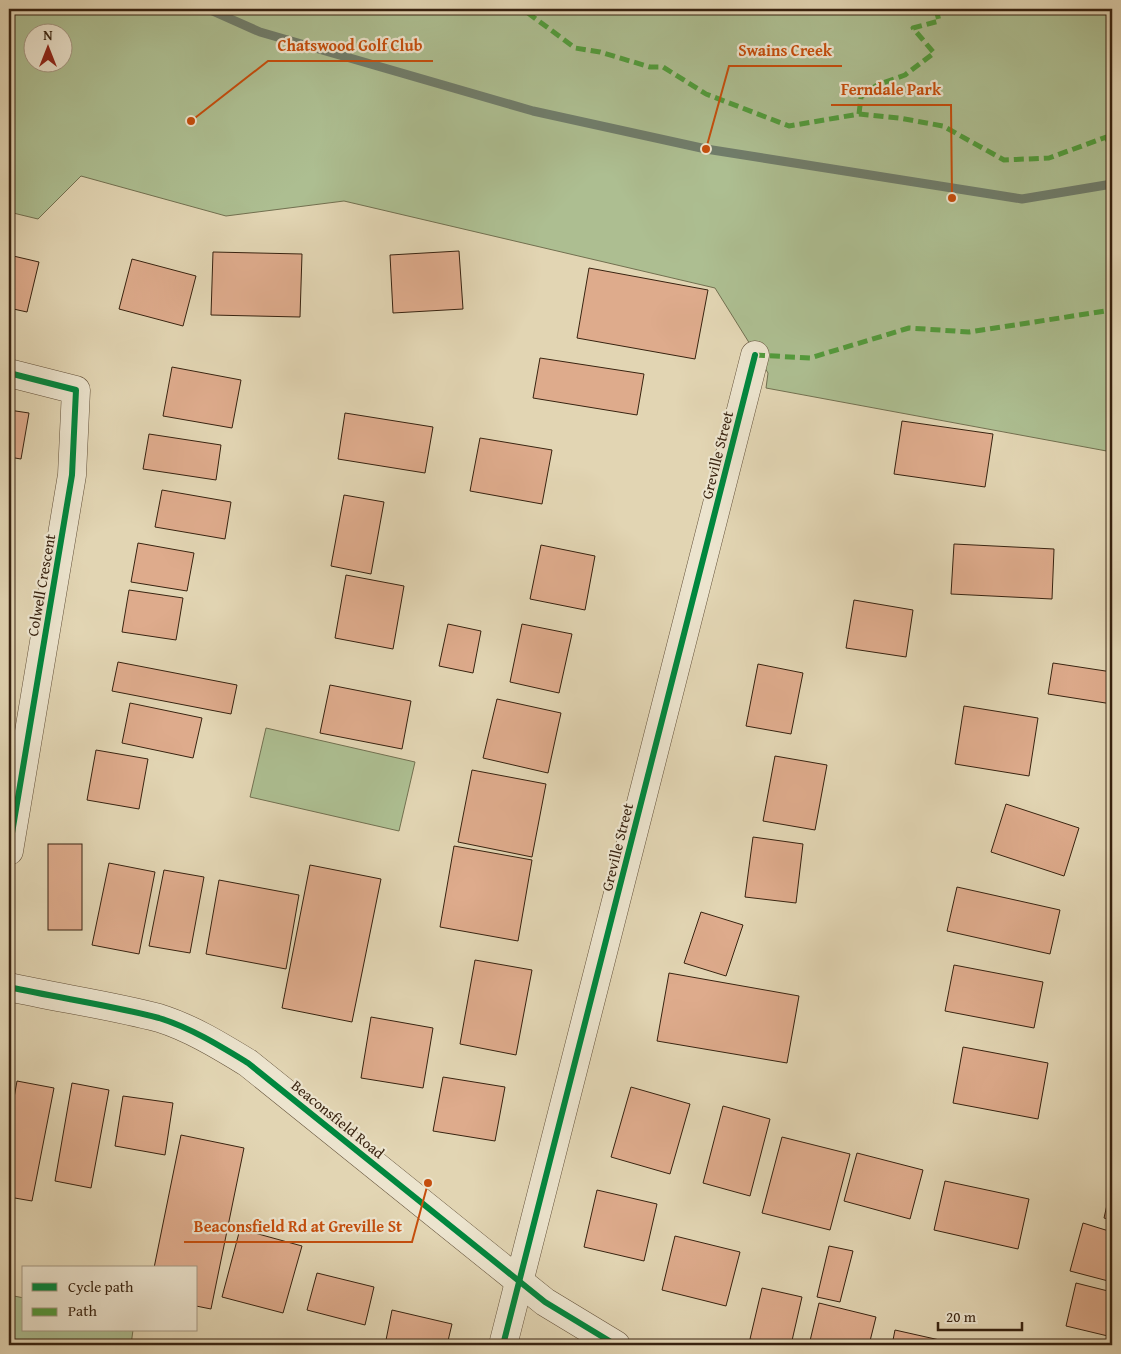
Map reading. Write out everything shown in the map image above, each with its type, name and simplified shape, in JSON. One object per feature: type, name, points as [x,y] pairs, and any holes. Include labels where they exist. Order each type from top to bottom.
[{"type":"street","name":"Greville Street","points":[[503,1345],[755,355]]},
{"type":"street","name":"Colwell Crescent","points":[[9,373],[76,390],[72,475],[9,851]]},
{"type":"street","name":"Beaconsfield Road","points":[[9,987],[160,1019],[192,1031],[220,1046],[248,1063],[545,1302],[616,1345]]},
{"type":"path","points":[[9,66],[13,29],[10,9]]},
{"type":"green space","points":[[9,9],[1112,9],[1112,452],[766,388],[768,373],[715,288],[344,201],[226,216],[81,176],[38,219],[9,212]]},
{"type":"green space","points":[[266,728],[415,762],[399,831],[250,797]]},
{"type":"green space","points":[[9,1295],[22,1298],[22,1332],[133,1332],[131,1345],[9,1345]]},
{"type":"building","points":[[459,251],[463,309],[393,313],[390,255]]},
{"type":"building","points":[[213,252],[302,254],[300,317],[211,315]]},
{"type":"building","points":[[9,255],[39,262],[27,312],[9,308]]},
{"type":"building","points":[[132,259],[196,276],[183,326],[119,309]]},
{"type":"building","points":[[589,268],[708,290],[695,359],[577,338]]},
{"type":"building","points":[[540,358],[644,374],[637,415],[533,398]]},
{"type":"building","points":[[172,367],[241,380],[232,428],[163,416]]},
{"type":"building","points":[[9,410],[29,413],[21,459],[9,457]]},
{"type":"building","points":[[345,413],[433,427],[425,473],[338,459]]},
{"type":"building","points":[[902,421],[993,434],[985,487],[894,474]]},
{"type":"building","points":[[149,434],[221,445],[216,480],[143,469]]},
{"type":"building","points":[[480,438],[552,450],[542,504],[470,491]]},
{"type":"building","points":[[162,490],[231,502],[225,539],[155,527]]},
{"type":"building","points":[[344,495],[384,502],[371,574],[331,566]]},
{"type":"building","points":[[138,543],[194,553],[187,591],[131,582]]},
{"type":"building","points":[[954,544],[1054,549],[1052,599],[951,594]]},
{"type":"building","points":[[541,545],[595,556],[585,610],[530,599]]},
{"type":"building","points":[[346,575],[404,586],[393,649],[335,638]]},
{"type":"building","points":[[129,590],[183,598],[176,640],[122,632]]},
{"type":"building","points":[[854,600],[913,610],[906,657],[846,648]]},
{"type":"building","points":[[448,624],[481,631],[473,673],[439,666]]},
{"type":"building","points":[[522,624],[572,634],[559,693],[510,682]]},
{"type":"building","points":[[118,662],[237,685],[231,714],[112,691]]},
{"type":"building","points":[[1053,663],[1112,672],[1112,704],[1048,694]]},
{"type":"building","points":[[758,664],[803,673],[791,734],[746,726]]},
{"type":"building","points":[[330,685],[411,701],[402,749],[320,733]]},
{"type":"building","points":[[497,699],[561,713],[548,773],[483,758]]},
{"type":"building","points":[[130,703],[202,718],[193,758],[122,743]]},
{"type":"building","points":[[964,706],[1038,718],[1029,776],[955,764]]},
{"type":"building","points":[[96,750],[148,759],[139,809],[87,800]]},
{"type":"building","points":[[775,756],[827,765],[815,830],[763,821]]},
{"type":"building","points":[[472,770],[546,784],[532,857],[458,842]]},
{"type":"building","points":[[1006,804],[1079,828],[1064,876],[991,852]]},
{"type":"building","points":[[753,837],[803,844],[796,903],[745,897]]},
{"type":"building","points":[[48,844],[82,844],[82,930],[48,930]]},
{"type":"building","points":[[454,846],[532,860],[518,941],[440,927]]},
{"type":"building","points":[[109,863],[155,872],[139,954],[92,945]]},
{"type":"building","points":[[310,865],[381,879],[352,1022],[282,1008]]},
{"type":"building","points":[[164,870],[204,877],[190,953],[149,946]]},
{"type":"building","points":[[219,880],[299,895],[286,969],[206,954]]},
{"type":"building","points":[[957,887],[1060,910],[1050,954],[947,931]]},
{"type":"building","points":[[701,912],[743,925],[726,976],[684,963]]},
{"type":"building","points":[[475,960],[532,970],[516,1055],[460,1044]]},
{"type":"building","points":[[954,965],[1043,982],[1034,1028],[945,1011]]},
{"type":"building","points":[[669,973],[799,996],[787,1063],[657,1041]]},
{"type":"building","points":[[371,1017],[433,1028],[423,1088],[361,1078]]},
{"type":"building","points":[[963,1047],[1048,1063],[1038,1119],[953,1103]]},
{"type":"building","points":[[443,1077],[505,1087],[495,1141],[433,1131]]},
{"type":"building","points":[[17,1081],[54,1088],[32,1201],[9,1197],[9,1126]]},
{"type":"building","points":[[72,1083],[109,1090],[91,1188],[55,1181]]},
{"type":"building","points":[[631,1087],[690,1104],[670,1174],[611,1157]]},
{"type":"building","points":[[123,1096],[173,1103],[165,1155],[115,1146]]},
{"type":"building","points":[[723,1106],[770,1119],[750,1196],[703,1183]]},
{"type":"building","points":[[181,1135],[244,1148],[211,1309],[198,1306],[198,1266],[154,1266]]},
{"type":"building","points":[[782,1137],[850,1154],[830,1230],[762,1213]]},
{"type":"building","points":[[857,1153],[923,1170],[910,1219],[844,1201]]},
{"type":"building","points":[[945,1181],[1029,1199],[1018,1249],[934,1230]]},
{"type":"building","points":[[1112,1183],[1112,1220],[1104,1218]]},
{"type":"building","points":[[597,1190],[657,1204],[644,1261],[584,1247]]},
{"type":"building","points":[[1083,1223],[1112,1232],[1112,1282],[1070,1271]]},
{"type":"building","points":[[240,1229],[302,1246],[283,1313],[222,1297]]},
{"type":"building","points":[[675,1236],[740,1252],[726,1306],[662,1290]]},
{"type":"building","points":[[829,1246],[853,1251],[840,1302],[817,1297]]},
{"type":"building","points":[[317,1273],[374,1287],[365,1325],[307,1310]]},
{"type":"building","points":[[1076,1283],[1112,1292],[1112,1337],[1066,1326]]},
{"type":"building","points":[[762,1288],[802,1297],[791,1345],[777,1345],[750,1339]]},
{"type":"building","points":[[819,1303],[876,1317],[869,1345],[809,1345]]},
{"type":"building","points":[[392,1310],[452,1324],[447,1345],[385,1345]]},
{"type":"building","points":[[895,1330],[944,1341],[943,1345],[892,1345]]},
{"type":"waterway","points":[[208,9],[260,32],[533,111],[706,149],[1022,199],[1112,184]]},
{"type":"marked path","points":[[513,9],[528,13],[575,48],[600,52],[650,67],[663,67],[706,94],[789,126],[859,114],[899,118],[943,126],[1004,160],[1049,158],[1112,135]]},
{"type":"marked path","points":[[859,114],[861,97],[877,85],[905,75],[934,53],[913,28],[939,21],[936,9]]},
{"type":"marked path","points":[[1105,136],[1112,147]]},
{"type":"marked path","points":[[755,355],[810,358],[909,328],[969,332],[1112,310]]},
{"type":"cycle path","points":[[503,1345],[755,355]]},
{"type":"cycle path","points":[[9,373],[76,390],[72,475],[9,851]]},
{"type":"cycle path","points":[[9,987],[159,1018],[194,1032],[227,1050],[248,1063],[545,1302],[616,1345]]},
{"type":"place","name":"Chatswood Golf Club","points":[[191,121]]},
{"type":"place","name":"Swains Creek","points":[[706,149]]},
{"type":"place","name":"Ferndale Park","points":[[952,198]]},
{"type":"place","name":"Beaconsfield Rd at Greville St","points":[[428,1183]]}]
